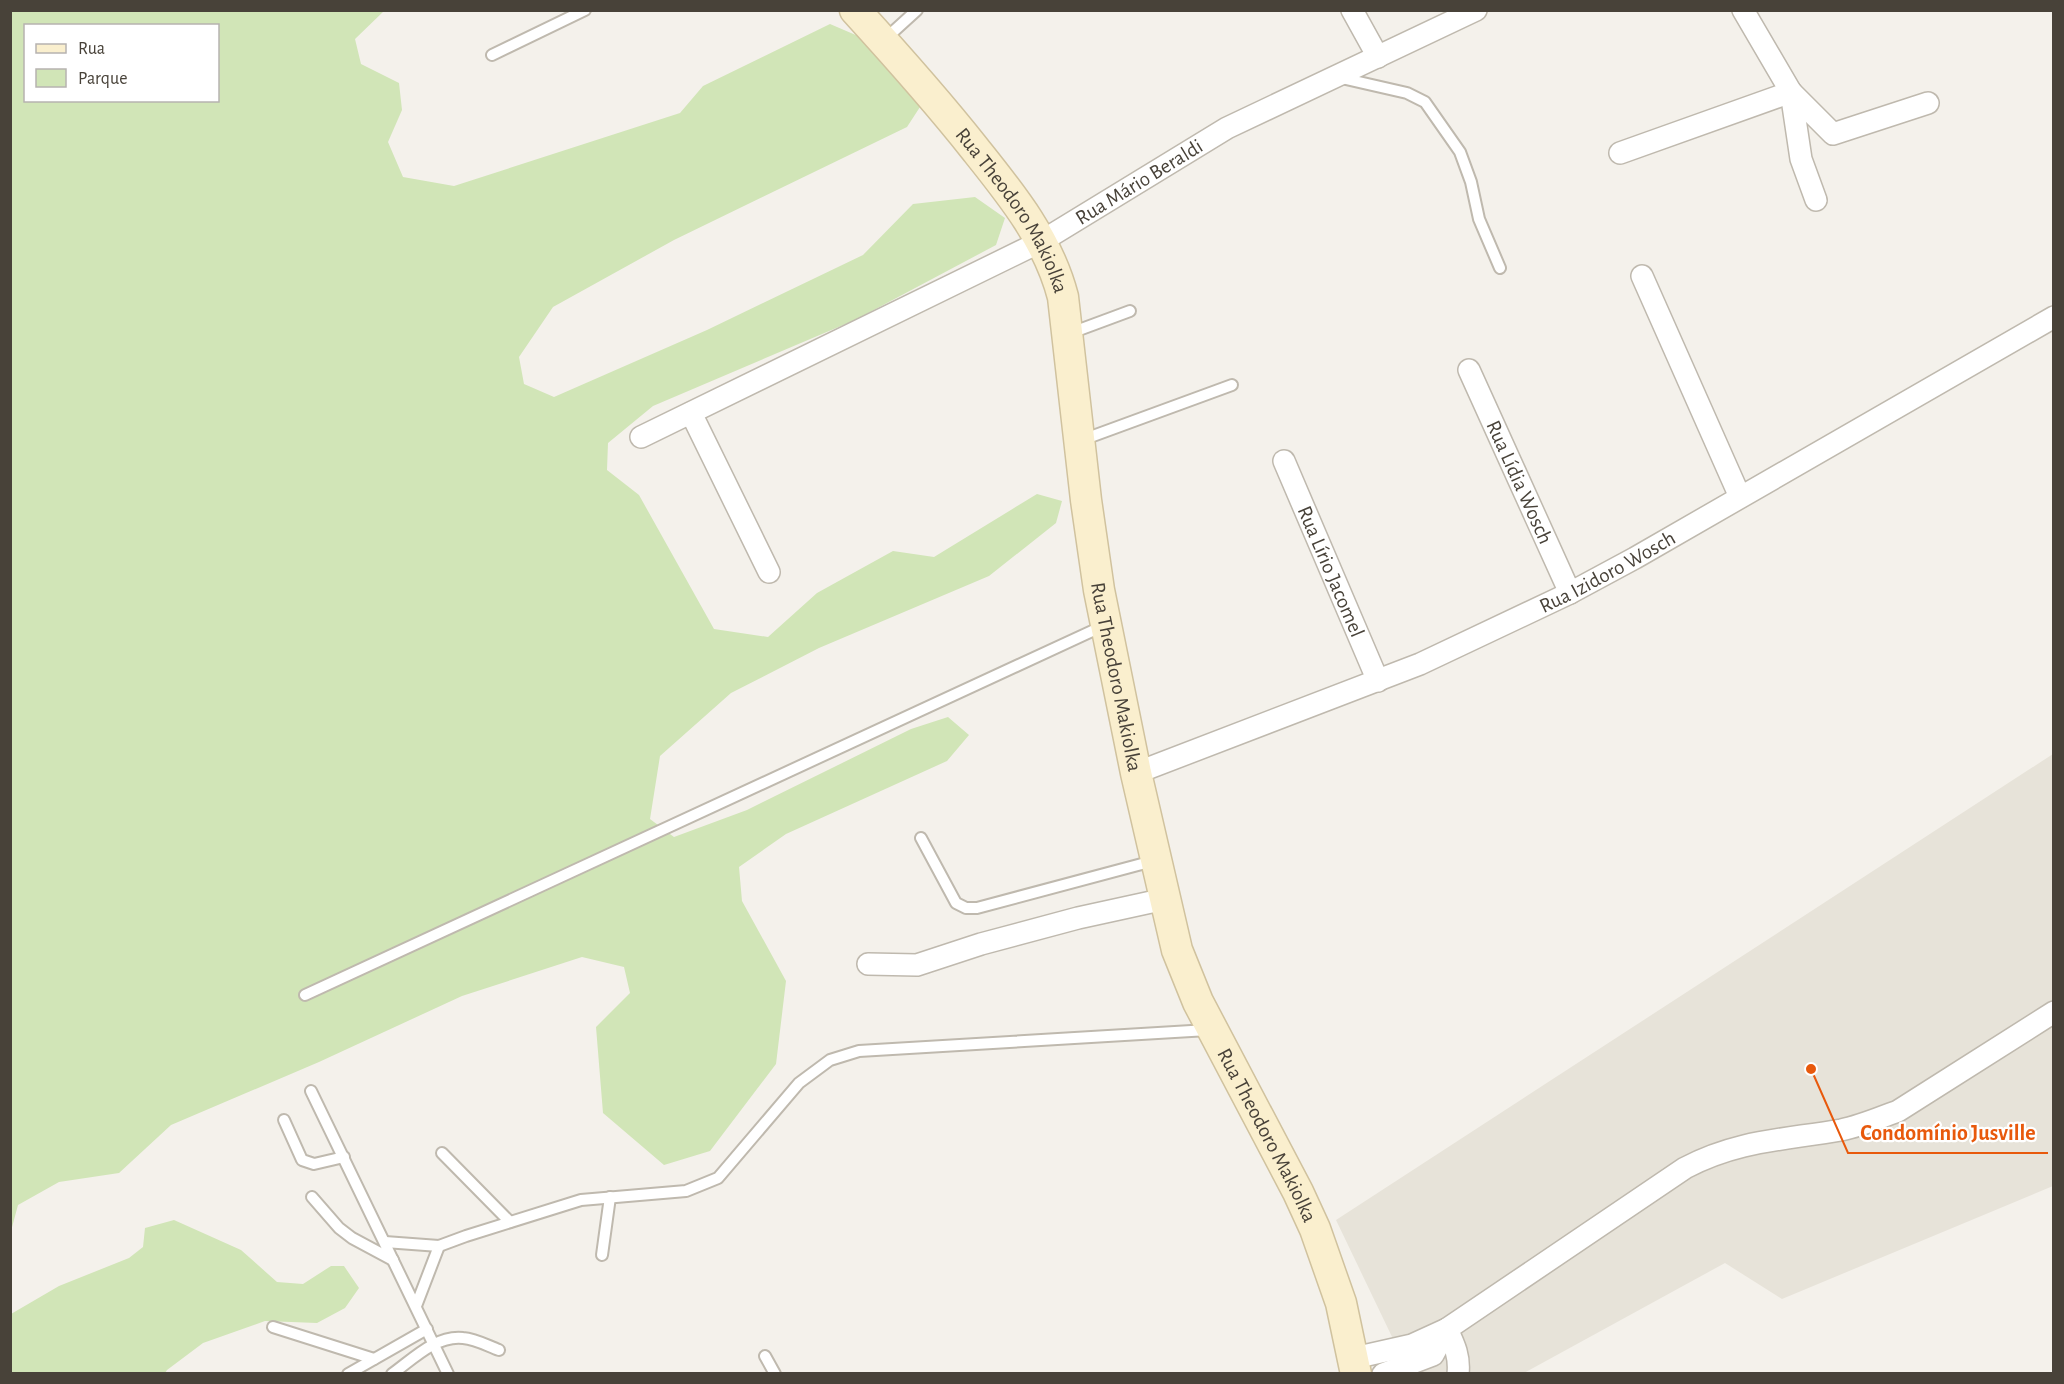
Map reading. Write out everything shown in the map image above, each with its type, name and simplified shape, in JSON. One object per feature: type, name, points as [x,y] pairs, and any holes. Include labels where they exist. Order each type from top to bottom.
[{"type":"main road","name":"Rua Theodoro Makiolka","points":[[855,10],[946,112],[1010,194],[1042,241],[1058,278],[1064,297],[1093,554],[1136,773],[1177,950],[1186,975],[1212,1029],[1293,1182],[1315,1229],[1341,1303],[1355,1366]]},
{"type":"street","points":[[1352,10],[1378,57]]},
{"type":"street","name":"Rua Mário Beraldi","points":[[641,437],[1042,241],[1197,145],[1260,112],[1476,10]]},
{"type":"street","points":[[1743,10],[1791,92],[1833,134],[1928,103]]},
{"type":"street","points":[[1620,153],[1791,92]]},
{"type":"street","points":[[1791,92],[1801,159],[1816,200]]},
{"type":"street","points":[[1642,276],[1740,497]]},
{"type":"street","name":"Rua Izidoro Wosch","points":[[1136,773],[1378,681],[1469,642],[1570,593],[2054,317]]},
{"type":"street","name":"Rua Lídia Wosch","points":[[1469,370],[1570,593]]},
{"type":"street","points":[[691,413],[769,572]]},
{"type":"street","name":"Rua Lírio Jacomel","points":[[1284,461],[1378,681]]},
{"type":"street","points":[[868,964],[917,965],[981,944],[1078,918],[1165,899]]},
{"type":"street","points":[[1355,1366],[1447,1329],[1685,1168],[1732,1148],[1843,1129],[1898,1111],[2054,1012]]},
{"type":"street","points":[[1383,1374],[1433,1355],[1447,1329]]},
{"type":"street","points":[[1447,1329],[1457,1349],[1458,1374]]},
{"type":"lane","points":[[492,55],[585,10]]},
{"type":"lane","points":[[883,41],[917,10]]},
{"type":"lane","points":[[1336,77],[1407,93],[1425,102],[1460,152],[1472,182],[1479,219],[1500,268]]},
{"type":"lane","points":[[1068,334],[1130,311]]},
{"type":"lane","points":[[1079,441],[1232,385]]},
{"type":"lane","points":[[305,995],[1106,624]]},
{"type":"lane","points":[[921,838],[956,903],[966,908],[977,908],[1156,860]]},
{"type":"lane","points":[[385,1242],[439,1246],[581,1200],[686,1191],[717,1178],[799,1083],[830,1060],[859,1051],[1212,1029]]},
{"type":"lane","points":[[311,1090],[448,1374]]},
{"type":"lane","points":[[284,1120],[302,1160],[314,1164],[344,1157]]},
{"type":"lane","points":[[442,1153],[510,1222]]},
{"type":"lane","points":[[312,1197],[339,1228],[352,1238],[394,1260]]},
{"type":"lane","points":[[602,1255],[610,1197]]},
{"type":"lane","points":[[416,1306],[439,1246]]},
{"type":"lane","points":[[273,1327],[374,1359]]},
{"type":"lane","points":[[348,1374],[427,1329]]},
{"type":"lane","points":[[392,1374],[434,1343],[456,1338],[464,1338],[500,1350]]},
{"type":"lane","points":[[765,1356],[775,1374]]},
{"type":"shaded area","points":[[2053,754],[2053,1186],[1782,1299],[1725,1263],[1522,1374],[1394,1373],[1394,1341],[1336,1220]]},
{"type":"green space","points":[[11,11],[384,11],[355,39],[361,64],[399,83],[402,110],[388,142],[403,177],[454,186],[680,113],[703,86],[830,24],[858,36],[920,107],[907,127],[674,240],[553,307],[519,357],[524,384],[554,397],[707,330],[863,255],[913,204],[975,197],[1005,218],[996,245],[855,320],[653,406],[608,443],[607,470],[639,495],[714,629],[768,637],[817,593],[893,551],[934,557],[1037,494],[1062,501],[1056,523],[989,576],[819,648],[731,693],[660,756],[650,819],[674,837],[747,810],[911,729],[948,717],[969,735],[947,761],[786,834],[739,867],[742,901],[786,981],[776,1064],[710,1151],[664,1165],[603,1113],[596,1027],[630,993],[624,967],[582,957],[462,996],[319,1062],[171,1125],[119,1173],[59,1182],[18,1205],[11,1231]]},
{"type":"green space","points":[[174,1220],[241,1250],[277,1282],[303,1284],[331,1266],[344,1266],[359,1288],[345,1308],[317,1323],[265,1321],[203,1343],[165,1373],[11,1373],[11,1314],[59,1286],[129,1258],[143,1247],[145,1228]]},
{"type":"place","name":"Condomínio Jusville","points":[[1811,1069]]}]
